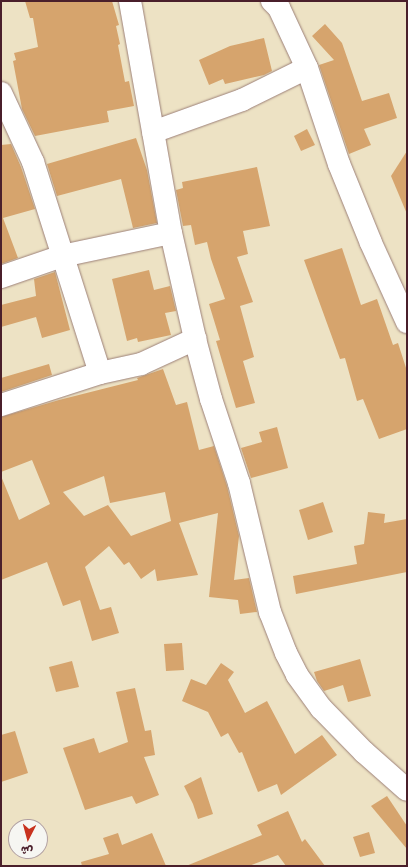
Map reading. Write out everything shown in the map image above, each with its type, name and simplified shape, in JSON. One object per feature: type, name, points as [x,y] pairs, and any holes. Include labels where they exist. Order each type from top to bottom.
[{"type":"street","points":[[130,1],[171,233],[195,339],[211,399],[239,483],[270,612],[286,653],[297,675],[320,708],[364,752],[407,790]]},
{"type":"street","points":[[272,1],[279,8],[307,68],[339,164],[371,243],[407,322]]},
{"type":"street","points":[[153,132],[242,100],[307,68]]},
{"type":"street","points":[[1,93],[33,162],[100,373]]},
{"type":"street","points":[[1,276],[62,256],[171,233]]},
{"type":"street","points":[[1,405],[100,373],[141,364],[195,339]]},
{"type":"building","points":[[25,1],[112,1],[119,25],[116,26],[120,44],[118,45],[125,82],[129,81],[134,106],[107,111],[109,122],[35,136],[22,109],[13,61],[16,60],[14,53],[38,47],[33,18],[30,18]]},
{"type":"building","points":[[325,24],[342,43],[362,101],[389,93],[397,118],[364,129],[371,145],[349,154],[319,65],[334,60],[312,36]]},
{"type":"building","points":[[264,38],[272,71],[264,75],[225,84],[223,79],[209,85],[199,60],[230,46]]},
{"type":"building","points":[[307,129],[315,145],[301,151],[294,136]]},
{"type":"building","points":[[136,138],[147,170],[157,223],[133,228],[121,179],[57,196],[47,164]]},
{"type":"building","points":[[11,144],[21,167],[35,209],[3,218],[18,258],[1,264],[1,145]]},
{"type":"building","points":[[407,151],[407,214],[391,176]]},
{"type":"building","points":[[257,167],[270,226],[243,231],[248,254],[237,257],[253,302],[240,306],[254,357],[243,361],[255,403],[236,408],[216,341],[220,340],[209,304],[225,299],[211,259],[207,242],[195,245],[191,225],[183,226],[176,190],[183,188],[182,182]]},
{"type":"building","points":[[342,248],[361,305],[377,299],[393,345],[398,343],[407,371],[407,429],[379,439],[363,399],[357,401],[345,358],[340,359],[304,260]]},
{"type":"building","points":[[149,270],[154,290],[170,286],[176,311],[165,313],[171,335],[138,342],[137,338],[127,341],[112,279]]},
{"type":"building","points":[[55,272],[70,330],[42,338],[36,317],[1,327],[1,305],[36,296],[34,279]]},
{"type":"building","points":[[49,364],[52,375],[1,392],[1,378]]},
{"type":"building","points":[[163,369],[176,405],[187,402],[199,450],[214,446],[227,486],[239,536],[234,580],[249,578],[257,612],[240,614],[238,600],[209,597],[218,513],[179,523],[198,575],[157,581],[155,569],[141,579],[129,562],[124,565],[109,546],[85,567],[100,610],[111,607],[119,633],[92,641],[80,600],[63,606],[47,562],[1,580],[1,476],[19,520],[50,504],[32,460],[1,472],[1,417],[59,400],[138,380],[137,378]],"holes":[[[104,476],[110,503],[165,492],[171,521],[131,536],[108,505],[84,516],[63,492]]]},
{"type":"building","points":[[277,427],[288,468],[251,478],[241,448],[262,442],[259,432]]},
{"type":"building","points":[[323,502],[333,532],[308,540],[299,510]]},
{"type":"building","points":[[368,512],[385,514],[384,523],[407,519],[407,572],[296,594],[293,576],[357,564],[354,546],[364,544]]},
{"type":"building","points":[[182,643],[184,670],[166,671],[164,644]]},
{"type":"building","points":[[360,659],[371,696],[348,702],[343,685],[324,691],[317,681],[314,672]]},
{"type":"building","points":[[72,661],[79,687],[56,692],[49,667]]},
{"type":"building","points":[[221,663],[234,672],[228,680],[245,713],[267,701],[295,754],[322,735],[337,755],[281,795],[277,784],[258,792],[242,752],[239,753],[228,733],[221,737],[208,712],[182,701],[191,679],[206,685]]},
{"type":"building","points":[[135,688],[145,731],[151,730],[155,755],[144,757],[159,795],[136,804],[132,796],[85,810],[63,748],[94,738],[99,753],[128,742],[116,692]]},
{"type":"building","points":[[15,731],[28,773],[1,782],[1,735]]},
{"type":"building","points":[[201,777],[213,814],[198,819],[193,804],[184,786]]},
{"type":"building","points":[[387,796],[407,826],[407,849],[371,806]]},
{"type":"building","points":[[288,811],[302,842],[305,839],[325,866],[286,866],[278,855],[249,866],[186,866],[262,835],[257,825]]},
{"type":"building","points":[[369,832],[375,853],[360,857],[353,837]]},
{"type":"building","points":[[118,833],[122,845],[152,833],[166,866],[82,866],[81,862],[109,854],[103,838]]}]
